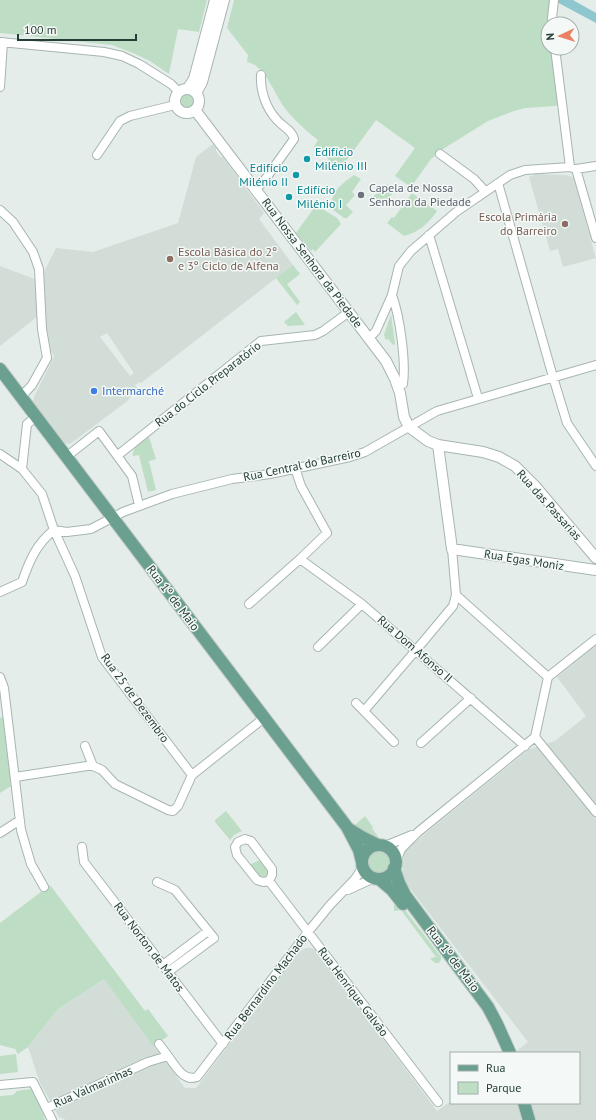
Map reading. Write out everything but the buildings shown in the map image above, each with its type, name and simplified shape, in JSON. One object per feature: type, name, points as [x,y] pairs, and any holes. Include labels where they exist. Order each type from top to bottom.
[{"type":"main road","name":"Rua 1º de Maio","points":[[0,369],[347,827],[359,850],[363,865]]},
{"type":"main road","name":"Rua 1º de Maio","points":[[347,827],[362,837],[382,846]]},
{"type":"main road","points":[[373,846],[382,846],[393,852],[395,865],[388,876],[376,878],[365,872],[363,865],[365,852],[373,846]]},
{"type":"main road","name":"Rua 1º de Maio","points":[[395,865],[399,883],[405,896],[488,1007],[510,1052]]},
{"type":"main road","name":"Rua 1º de Maio","points":[[376,878],[395,893],[468,990],[493,1030],[503,1052]]},
{"type":"main road","points":[[517,1104],[522,1120]]},
{"type":"main road","points":[[524,1104],[529,1120]]},
{"type":"street","points":[[188,91],[194,79],[215,0]]},
{"type":"street","points":[[175,105],[176,96],[188,91],[202,82],[224,0]]},
{"type":"street","points":[[553,16],[554,2]]},
{"type":"street","points":[[0,87],[2,42],[104,52],[122,56],[139,64],[171,84],[199,97],[200,102],[191,113],[182,112],[175,105]]},
{"type":"street","points":[[556,56],[573,168],[596,238]]},
{"type":"street","points":[[256,189],[264,181],[294,138],[292,133],[277,120],[267,104],[262,89],[261,75]]},
{"type":"street","points":[[97,155],[120,121],[135,115],[175,105]]},
{"type":"street","name":"Rua Nossa Senhora da Piedade","points":[[195,110],[386,361],[396,379],[404,417],[409,427]]},
{"type":"street","points":[[440,154],[474,179],[485,191]]},
{"type":"street","points":[[369,338],[376,331],[392,295],[399,266],[411,251],[456,212],[510,175],[525,170],[596,166]]},
{"type":"street","points":[[498,183],[567,423],[596,466]]},
{"type":"street","points":[[0,206],[33,252],[39,269],[42,329],[48,358],[32,385],[21,397]]},
{"type":"street","points":[[429,235],[478,398]]},
{"type":"street","points":[[392,295],[396,306],[403,359],[403,384]]},
{"type":"street","name":"Rua do Ciclo Preparatório","points":[[118,455],[261,341],[315,335],[323,332],[349,312]]},
{"type":"street","name":"Rua Central do Barreiro","points":[[54,530],[67,532],[91,529],[139,505],[172,494],[226,481],[295,468],[365,452],[438,411],[596,364]]},
{"type":"street","points":[[22,469],[27,424],[36,417]]},
{"type":"street","name":"Rua das Passarias","points":[[409,427],[428,441],[438,445],[483,452],[499,457],[515,466],[535,486],[596,558]]},
{"type":"street","points":[[66,457],[99,431],[132,476],[139,505]]},
{"type":"street","points":[[364,711],[417,651],[453,606],[456,595],[452,549],[438,445]]},
{"type":"street","name":"Rua 25 de Dezembro","points":[[0,454],[22,469],[42,494],[54,530],[76,576],[102,657],[192,775]]},
{"type":"street","points":[[249,604],[327,533],[301,486],[295,468]]},
{"type":"street","points":[[0,592],[22,582],[34,553],[47,536],[54,530]]},
{"type":"street","name":"Rua Egas Moniz","points":[[452,549],[596,570]]},
{"type":"street","name":"Rua Dom Afonso II","points":[[300,559],[362,604],[525,746]]},
{"type":"street","points":[[456,595],[548,677]]},
{"type":"street","points":[[318,647],[362,604]]},
{"type":"street","points":[[395,865],[401,849],[418,832],[535,737],[548,677],[596,639]]},
{"type":"street","points":[[0,678],[4,688],[20,820],[25,846],[32,864],[44,887]]},
{"type":"street","points":[[421,743],[471,698]]},
{"type":"street","points":[[356,703],[394,742]]},
{"type":"street","points":[[15,777],[93,766],[102,770],[115,784],[168,810],[173,810],[178,806],[192,775],[264,718]]},
{"type":"street","points":[[535,737],[596,812]]},
{"type":"street","points":[[85,746],[93,766]]},
{"type":"street","points":[[0,833],[20,820]]},
{"type":"street","points":[[382,846],[418,832]]},
{"type":"street","points":[[245,840],[251,841],[272,869],[272,875],[269,881],[264,882],[257,880],[237,855],[235,847],[238,842],[245,840]]},
{"type":"street","name":"Rua Norton de Matos","points":[[82,847],[84,862],[223,1044]]},
{"type":"street","name":"Rua Bernardino Machado","points":[[168,1056],[186,1078],[191,1079],[197,1077],[308,932],[330,905],[355,879],[363,865]]},
{"type":"street","name":"Rua Bernardino Machado","points":[[342,893],[376,878]]},
{"type":"street","name":"Rua Henrique Galvão","points":[[269,881],[438,1102]]},
{"type":"street","points":[[157,882],[175,890],[214,938],[168,972]]},
{"type":"street","points":[[163,965],[208,931]]},
{"type":"street","points":[[159,1044],[168,1056]]},
{"type":"street","name":"Rua Valmarinhas","points":[[0,1085],[33,1082],[47,1108],[148,1062],[168,1056]]},
{"type":"street","points":[[47,1108],[52,1120]]},
{"type":"shaded area","name":"Escola Básica do 2º e 3º Ciclo de Alfena","points":[[213,144],[220,157],[223,157],[264,213],[259,219],[293,265],[141,383],[139,382],[135,385],[138,390],[126,402],[70,444],[65,443],[33,403],[34,397],[54,356],[48,346],[43,324],[41,282],[45,270],[56,248],[93,252],[178,223],[196,157]],"holes":[[[107,333],[134,373],[130,376],[100,337]]]},
{"type":"shaded area","name":"Escola Primária do Barreiro","points":[[537,174],[566,175],[573,177],[596,258],[563,267],[558,249],[550,251],[529,177]]},
{"type":"shaded area","points":[[0,266],[37,280],[38,316],[0,346]]},
{"type":"shaded area","points":[[596,646],[596,1120],[66,1120],[59,1117],[40,1083],[28,1047],[58,1009],[104,979],[185,1088],[196,1088],[300,951],[306,948],[313,948],[317,951],[437,1111],[450,1102],[450,1104],[580,1104],[580,1052],[515,1052],[528,1042],[402,878],[404,851],[529,749],[555,741],[586,716],[557,677]]},
{"type":"green space","points":[[0,0],[207,0],[199,32],[178,29],[169,74],[150,61],[112,45],[0,33]]},
{"type":"green space","points":[[234,0],[551,0],[550,16],[540,16],[540,56],[553,56],[559,101],[556,106],[525,108],[488,121],[443,149],[431,159],[411,187],[395,176],[415,148],[376,120],[338,172],[319,147],[317,150],[314,147],[318,140],[287,111],[265,75],[254,64],[247,62],[248,55],[227,28]]},
{"type":"green space","points":[[186,93],[193,98],[194,101],[189,108],[186,109],[179,104],[178,101],[183,94]]},
{"type":"green space","points":[[354,175],[361,179],[352,192],[355,195],[346,205],[353,212],[347,218],[344,218],[332,209],[333,198],[338,189]]},
{"type":"green space","points":[[387,184],[395,190],[385,203],[381,203],[373,197]]},
{"type":"green space","points":[[412,193],[437,211],[423,227],[404,236],[387,223],[392,217],[394,218]]},
{"type":"green space","points":[[316,205],[337,218],[341,224],[315,252],[313,249],[311,251],[296,233]]},
{"type":"green space","points":[[293,265],[300,274],[287,284],[300,302],[297,305],[276,278]]},
{"type":"green space","points":[[296,312],[305,325],[288,326],[284,322]]},
{"type":"green space","points":[[391,314],[395,344],[393,345],[388,339],[386,340],[384,335]]},
{"type":"green space","points":[[149,437],[156,459],[149,461],[156,490],[148,492],[139,455],[133,456],[133,453],[138,445]]},
{"type":"green space","points":[[3,717],[11,786],[0,793],[0,718]]},
{"type":"green space","points":[[226,811],[242,831],[234,835],[230,840],[215,822],[215,820]]},
{"type":"green space","points":[[365,816],[378,837],[365,832],[355,825]]},
{"type":"green space","points":[[379,850],[384,851],[390,857],[390,867],[384,873],[379,874],[374,873],[368,867],[367,862],[368,857],[374,851]]},
{"type":"green space","points":[[260,860],[266,869],[266,876],[259,877],[249,865]]},
{"type":"green space","points":[[50,885],[145,1011],[148,1009],[168,1036],[153,1046],[104,979],[58,1009],[28,1047],[18,1054],[15,1049],[0,1045],[0,923]]},
{"type":"green space","points":[[398,901],[441,957],[439,963],[435,963],[430,958],[436,957],[401,910],[394,911],[394,905]]},
{"type":"green space","points":[[16,1054],[18,1072],[0,1074],[0,1056]]},
{"type":"green space","points":[[31,1089],[41,1107],[45,1120],[0,1120],[0,1096],[13,1095],[17,1091]]},
{"type":"water","points":[[553,0],[573,0],[596,13],[596,23]]},
{"type":"place","name":"Edifício Milénio III","points":[[307,159]]},
{"type":"place","name":"Edifício Milénio II","points":[[296,175]]},
{"type":"place","name":"Capela de Nossa Senhora da Piedade","points":[[361,195]]},
{"type":"place","name":"Edifício Milénio I","points":[[289,197]]},
{"type":"place","name":"Escola Primária do Barreiro","points":[[565,224]]},
{"type":"place","name":"Escola Básica do 2º e 3º Ciclo de Alfena","points":[[170,259]]},
{"type":"place","name":"Intermarché","points":[[94,391]]}]
